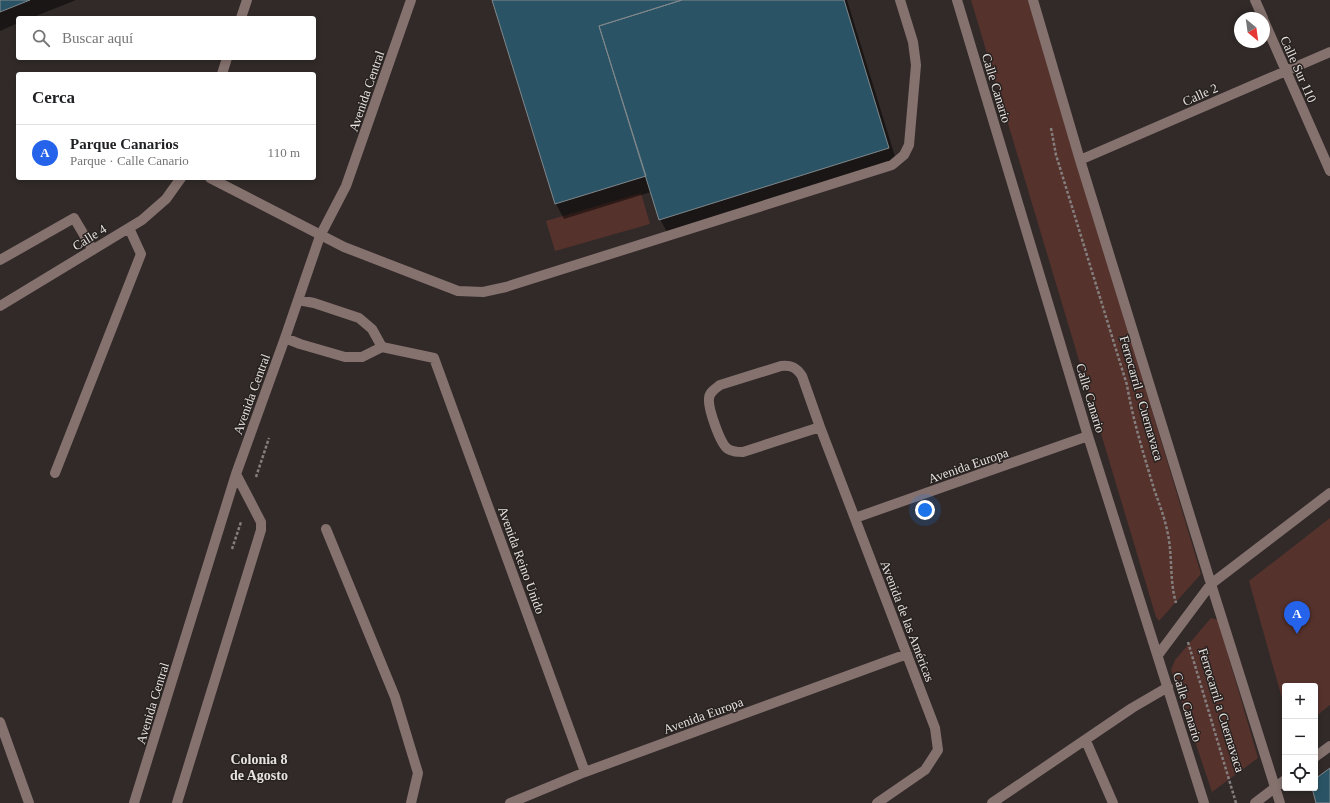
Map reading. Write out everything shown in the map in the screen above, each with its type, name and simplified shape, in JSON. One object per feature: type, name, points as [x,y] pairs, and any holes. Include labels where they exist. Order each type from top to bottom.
[{"type":"street","points":[[242,16],[247,0]]},
{"type":"street","name":"Avenida Central","points":[[134,803],[236,474],[320,236],[346,186],[411,0]]},
{"type":"street","points":[[214,180],[320,236],[344,247],[458,291],[483,292],[521,282],[892,165],[904,155],[909,145],[916,65],[913,42],[900,0]]},
{"type":"street","name":"Calle Canario","points":[[957,0],[1088,436],[1204,803]]},
{"type":"street","points":[[1033,0],[1080,160],[1280,803]]},
{"type":"street","points":[[1255,0],[1260,12]]},
{"type":"street","name":"Calle Sur 110","points":[[1270,35],[1330,171]]},
{"type":"street","name":"Calle 2","points":[[1080,160],[1330,52]]},
{"type":"street","points":[[223,72],[226,60]]},
{"type":"street","name":"Calle 4","points":[[0,306],[142,220],[166,198],[180,180]]},
{"type":"street","points":[[0,260],[74,218],[93,250]]},
{"type":"street","points":[[55,473],[141,254],[129,228]]},
{"type":"street","points":[[285,338],[345,357],[362,357],[382,347],[372,329],[359,318],[314,303],[298,300]]},
{"type":"street","name":"Avenida Reino Unido","points":[[382,347],[434,358],[586,772]]},
{"type":"street","name":"Avenida de las Américas","points":[[820,427],[743,452],[734,452],[727,448],[722,441],[710,407],[709,398],[713,390],[720,385],[780,366],[789,365],[797,369],[802,376],[935,728],[938,750],[925,770],[877,803]]},
{"type":"street","name":"Avenida Europa","points":[[855,518],[1088,436]]},
{"type":"street","points":[[177,803],[261,530],[261,522],[236,474]]},
{"type":"street","points":[[1158,655],[1211,584],[1330,493]]},
{"type":"street","points":[[326,529],[395,697],[418,773],[411,803]]},
{"type":"street","name":"Avenida Europa","points":[[510,803],[586,772],[907,654]]},
{"type":"street","points":[[992,803],[1132,708],[1168,687]]},
{"type":"street","points":[[0,722],[29,803]]},
{"type":"street","points":[[1086,740],[1113,803]]},
{"type":"street","points":[[1318,755],[1330,746]]},
{"type":"street","points":[[1256,803],[1282,782]]},
{"type":"path","name":"Ferrocarril a Cuernavaca","points":[[1051,122],[1056,155],[1127,385],[1131,410],[1167,531],[1171,559],[1172,590],[1236,803]]},
{"type":"shaded area","points":[[971,0],[1029,0],[1201,574],[1159,621],[1156,617]]},
{"type":"shaded area","points":[[641,193],[650,224],[555,251],[546,221]]},
{"type":"shaded area","points":[[1330,518],[1330,705],[1318,715],[1318,683],[1282,683],[1282,698],[1249,581]]},
{"type":"shaded area","points":[[1211,618],[1218,620],[1258,758],[1212,792],[1171,670],[1175,660]]},
{"type":"building","points":[[0,0],[30,0],[0,12]]},
{"type":"building","points":[[492,0],[682,0],[599,26],[646,176],[555,204]]},
{"type":"building","points":[[682,0],[844,0],[889,148],[659,220],[599,26]]},
{"type":"building","points":[[1330,768],[1330,803],[1316,803],[1313,791],[1318,791],[1318,777]]},
{"type":"place","name":"Parque Canarios","points":[[1297,634]]},
{"type":"district","name":"Colonia 8 de Agosto","points":[[259,768]]}]
